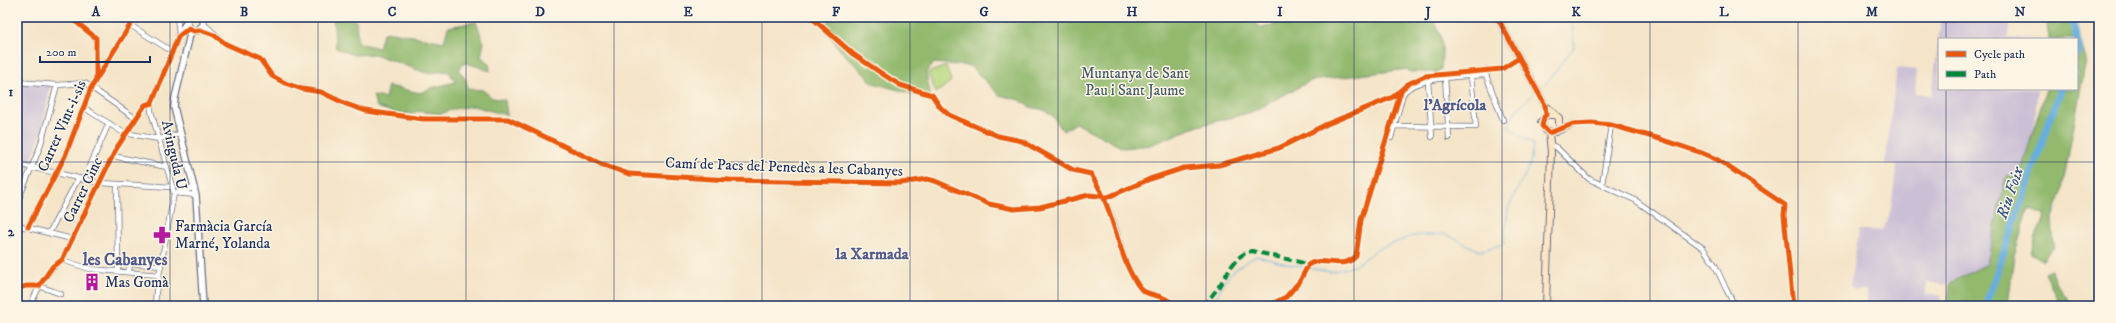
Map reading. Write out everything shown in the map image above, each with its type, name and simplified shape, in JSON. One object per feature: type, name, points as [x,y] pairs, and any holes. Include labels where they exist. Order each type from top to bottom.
[{"type":"main road","points":[[1497,17],[1545,105],[1560,120],[1573,124],[1554,131],[1542,126],[1542,120],[1546,115],[1545,105]]},
{"type":"main road","points":[[1546,115],[1554,115]]},
{"type":"main road","points":[[1546,306],[1551,145],[1554,131],[1560,120]]},
{"type":"street","name":"Carrer Vint-i-sis","points":[[28,227],[65,156],[91,88],[135,17]]},
{"type":"street","points":[[177,17],[179,36]]},
{"type":"street","points":[[179,36],[191,24],[204,24],[203,17]]},
{"type":"street","points":[[191,24],[189,46],[174,98],[176,119],[196,195],[203,306]]},
{"type":"street","name":"Camí de Pacs del Penedès a les Cabanyes","points":[[191,24],[214,35]]},
{"type":"street","name":"Camí de Pacs del Penedès a les Cabanyes","points":[[204,24],[214,35],[226,44],[260,59],[268,72],[276,78],[302,89],[321,92],[346,104],[366,111],[423,118],[508,119],[603,165],[635,175],[901,183],[927,180],[935,181],[990,204],[1020,209],[1040,207],[1089,195],[1113,196],[1150,179],[1184,168],[1218,165],[1280,148],[1327,124],[1393,97],[1408,84],[1425,76],[1487,72],[1502,69],[1519,58]]},
{"type":"street","points":[[130,25],[173,52]]},
{"type":"street","name":"Avinguda U","points":[[155,306],[173,190],[149,103],[155,94],[179,36]]},
{"type":"street","points":[[1391,138],[1404,92],[1428,81],[1445,78],[1471,76],[1487,72],[1503,120]]},
{"type":"street","points":[[1395,126],[1476,126],[1471,76]]},
{"type":"street","points":[[1445,78],[1450,126],[1449,138]]},
{"type":"street","points":[[1428,81],[1432,137]]},
{"type":"street","points":[[17,82],[57,85],[84,83],[135,118]]},
{"type":"street","points":[[17,203],[47,127],[57,85]]},
{"type":"street","name":"Carrer Cinc","points":[[30,306],[39,286],[53,266],[62,260],[113,156],[126,133],[135,118],[149,103]]},
{"type":"street","points":[[83,106],[126,133],[159,139],[180,134]]},
{"type":"street","points":[[84,180],[109,123]]},
{"type":"street","points":[[1602,185],[1611,125]]},
{"type":"street","points":[[1551,145],[1556,147],[1589,179],[1635,200],[1703,248],[1715,265],[1735,306]]},
{"type":"street","points":[[113,156],[167,167]]},
{"type":"street","points":[[17,164],[100,183],[104,182],[173,190],[196,195]]},
{"type":"street","points":[[49,233],[78,179]]},
{"type":"street","points":[[117,184],[118,270]]},
{"type":"street","points":[[173,190],[194,188]]},
{"type":"street","points":[[1103,196],[1125,256],[1139,286],[1145,292],[1168,298],[1175,306]]},
{"type":"street","points":[[17,224],[72,239]]},
{"type":"street","points":[[62,260],[90,269],[118,270],[159,275]]},
{"type":"street","points":[[129,272],[130,263],[161,266]]},
{"type":"street","points":[[140,273],[142,264]]},
{"type":"street","points":[[39,286],[61,294]]},
{"type":"shaded area","points":[[1941,17],[2012,17],[2008,37],[2024,38],[1939,38]]},
{"type":"shaded area","points":[[1938,43],[1938,90],[2038,90],[2033,131],[2019,178],[2006,176],[1987,264],[1944,285],[1926,282],[1926,295],[1941,295],[1943,306],[1867,306],[1867,290],[1854,290],[1850,285],[1859,230],[1883,230],[1890,213],[1897,165],[1885,164],[1897,68],[1917,70],[1915,93],[1932,95]]},
{"type":"shaded area","points":[[17,79],[51,81],[42,133],[17,195]]},
{"type":"green space","points":[[333,17],[342,17],[356,21],[358,43],[379,48],[383,33],[392,32],[444,42],[448,27],[476,22],[484,43],[481,56],[489,64],[490,71],[464,62],[459,70],[466,80],[468,89],[483,90],[492,98],[505,100],[507,115],[473,106],[453,109],[441,114],[417,111],[413,114],[392,112],[377,107],[373,96],[385,98],[388,86],[420,93],[431,88],[456,82],[448,71],[426,73],[374,54],[354,55],[336,48]]},
{"type":"green space","name":"Muntanya de Sant Pau i Sant Jaume","points":[[833,17],[1246,17],[1262,28],[1281,23],[1285,17],[1432,17],[1436,23],[1440,36],[1442,62],[1441,69],[1437,72],[1410,72],[1408,69],[1310,81],[1252,112],[1198,126],[1150,145],[1123,148],[1076,123],[1063,131],[1053,116],[1044,110],[1030,107],[1020,100],[999,95],[970,66],[934,63],[926,72],[931,99],[873,83],[840,50],[824,27]]},
{"type":"green space","points":[[2046,17],[2074,17],[2086,60],[2061,195],[2052,218],[2054,247],[2042,261],[2031,254],[2035,239],[2045,215],[2029,208],[2014,255],[2008,306],[1948,306],[1950,283],[1987,264],[2006,175],[2019,178],[2046,90],[2078,90],[2078,38],[2049,38]]},
{"type":"green space","points":[[946,66],[951,81],[936,93],[928,73]]},
{"type":"green space","points":[[2051,269],[2054,281],[2073,306],[2061,306],[2044,272]]},
{"type":"waterway","points":[[1539,90],[1548,81],[1574,47],[1572,17]]},
{"type":"waterway","name":"Riu Foix","points":[[2071,17],[2077,38]]},
{"type":"waterway","name":"Riu Foix","points":[[2078,44],[2078,51]]},
{"type":"waterway","name":"Riu Foix","points":[[1985,306],[2061,90]]},
{"type":"waterway","points":[[1214,306],[1220,289],[1229,276],[1241,265],[1257,256],[1282,263],[1330,272],[1355,266],[1377,249],[1413,236],[1445,234],[1480,251],[1504,244],[1508,208],[1530,165],[1533,144],[1508,127],[1516,110],[1535,93]]},
{"type":"waterway","points":[[1141,306],[1146,302],[1163,306]]},
{"type":"marked path","points":[[1203,306],[1221,284],[1240,256],[1246,253],[1252,251],[1308,264]]},
{"type":"cycle path","points":[[70,17],[96,38],[96,79]]},
{"type":"cycle path","points":[[28,227],[65,156],[91,88],[135,17]]},
{"type":"cycle path","points":[[811,17],[853,54],[884,75],[900,85],[932,95],[940,107],[949,115],[998,136],[1022,141],[1073,170],[1091,174],[1104,197],[1124,258],[1134,280],[1144,291],[1166,299],[1175,306]]},
{"type":"cycle path","points":[[1497,17],[1545,105],[1546,115]]},
{"type":"cycle path","points":[[17,289],[26,286],[39,286],[53,266],[62,260],[116,149],[145,105],[152,103],[178,37],[189,28],[194,31],[200,30],[214,35],[226,44],[260,59],[272,76],[285,83],[302,89],[321,92],[346,104],[366,111],[423,119],[508,119],[603,165],[629,174],[730,180],[901,183],[927,179],[989,204],[1014,209],[1040,207],[1089,195],[1108,197],[1150,179],[1184,168],[1219,165],[1279,148],[1327,124],[1393,97],[1408,84],[1425,76],[1502,69],[1519,58]]},
{"type":"cycle path","points":[[1308,265],[1319,261],[1339,263],[1345,262],[1356,256],[1361,220],[1401,91]]},
{"type":"cycle path","points":[[1544,117],[1542,126],[1549,133],[1573,124],[1592,123],[1611,125],[1702,153],[1718,160],[1785,205],[1784,215],[1793,306]]},
{"type":"cycle path","points":[[1268,306],[1286,297],[1300,281],[1306,269]]},
{"type":"place","name":"Farmàcia García Marné, Yolanda","points":[[162,235]]},
{"type":"place","name":"Mas Gomà","points":[[92,282]]},
{"type":"district","name":"l'Agrícola","points":[[1455,105]]},
{"type":"district","name":"la Xarmada","points":[[872,254]]},
{"type":"district","name":"les Cabanyes","points":[[125,260]]}]
